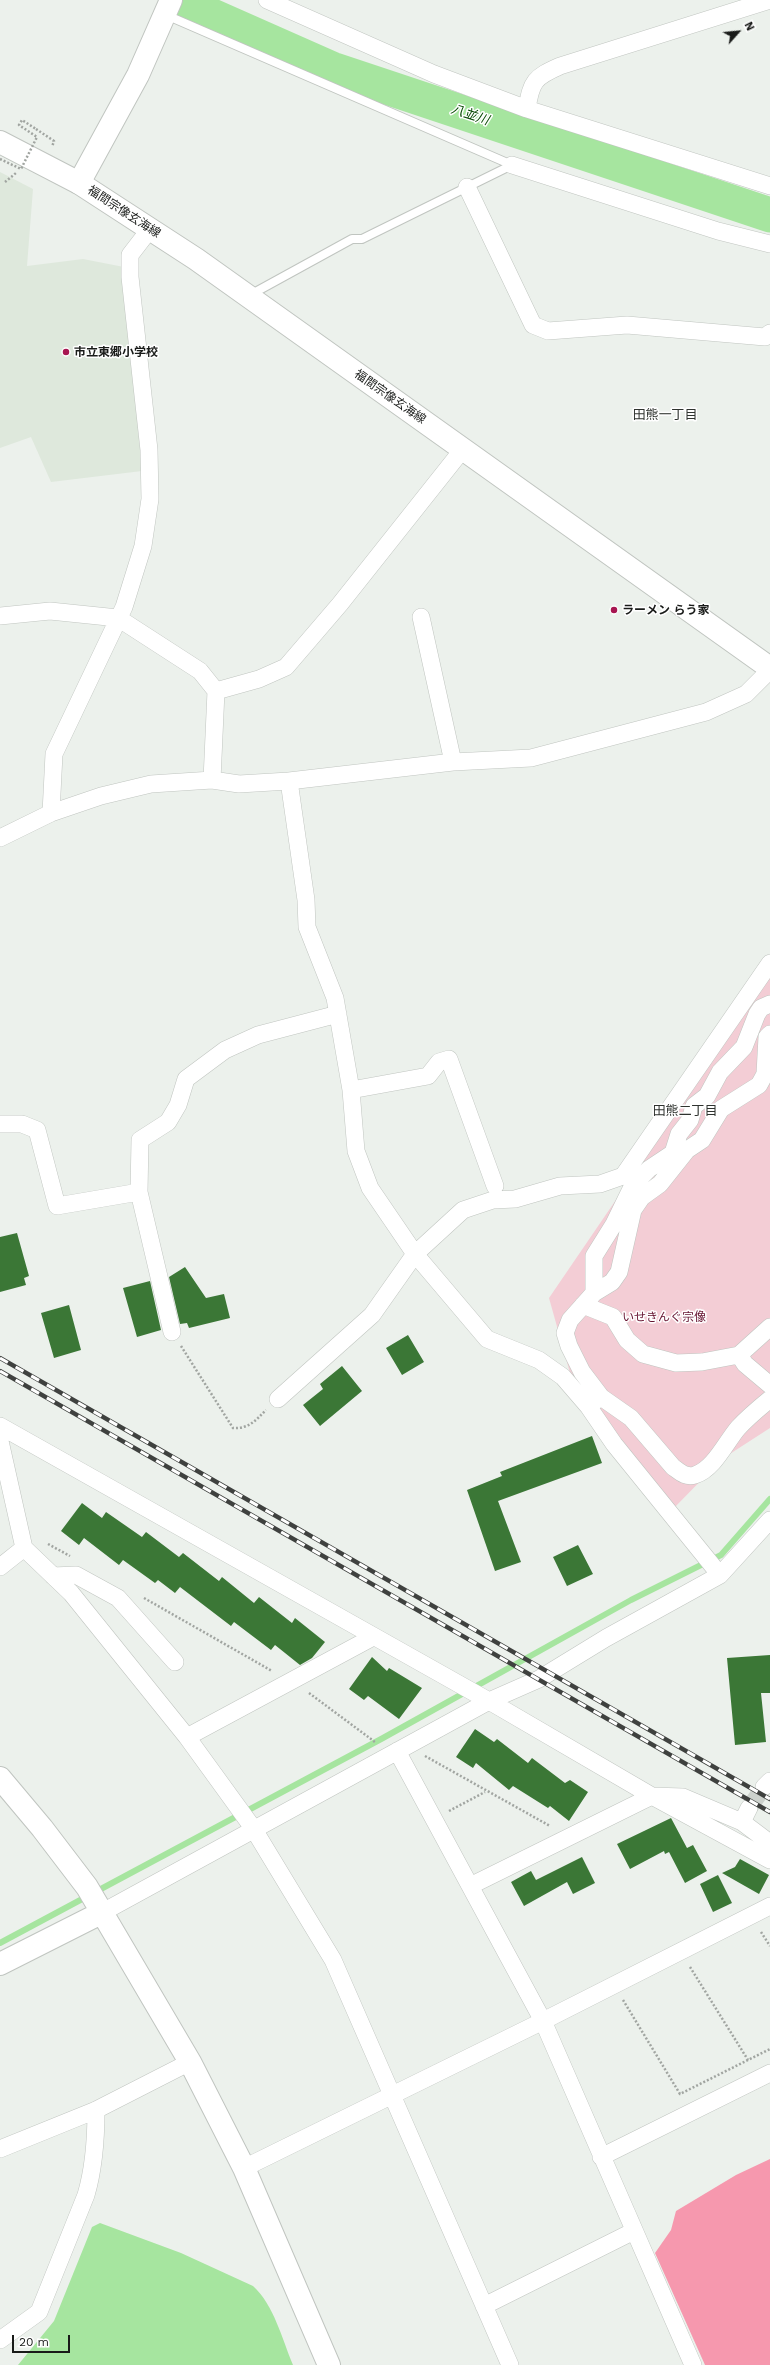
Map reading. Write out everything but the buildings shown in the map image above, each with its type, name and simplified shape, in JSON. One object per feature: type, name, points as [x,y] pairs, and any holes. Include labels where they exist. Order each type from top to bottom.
[{"type":"street","points":[[267,0],[434,74],[527,109],[770,186]]},
{"type":"street","points":[[527,109],[529,93],[539,75],[560,66],[770,0]]},
{"type":"street","points":[[79,184],[138,75],[168,6]]},
{"type":"street","name":"福間宗像玄海線","points":[[0,142],[79,184],[150,229],[248,296],[463,448],[770,669]]},
{"type":"street","points":[[512,165],[718,231],[770,244]]},
{"type":"street","points":[[467,187],[533,326],[548,330],[627,325],[765,337],[770,333]]},
{"type":"street","points":[[51,813],[54,754],[124,606],[142,546],[150,499],[149,450],[130,277],[130,256],[150,229]]},
{"type":"street","points":[[216,691],[259,679],[286,666],[340,604],[463,448]]},
{"type":"street","points":[[0,616],[50,611],[118,618],[200,671],[216,691],[212,780]]},
{"type":"street","points":[[421,617],[453,762]]},
{"type":"street","points":[[0,838],[51,813],[101,796],[151,784],[212,780],[239,784],[289,781],[453,762],[531,758],[706,712],[746,694],[770,669]]},
{"type":"street","points":[[289,781],[306,900],[308,927],[335,998],[351,1090],[356,1152],[370,1188],[415,1254],[487,1339],[539,1360],[594,1402],[631,1418],[673,1467],[681,1474],[688,1476],[695,1475],[708,1467],[738,1428],[770,1398]]},
{"type":"street","points":[[278,1399],[372,1315],[415,1254],[463,1210],[493,1200],[515,1199],[560,1186],[600,1184],[623,1176],[770,963]]},
{"type":"street","points":[[679,1152],[675,1144],[690,1120],[694,1106],[707,1096],[720,1072],[744,1047],[757,1014],[761,1008],[770,1004]]},
{"type":"street","points":[[172,1332],[139,1192],[140,1140],[168,1122],[178,1105],[186,1079],[225,1050],[258,1034],[338,1014]]},
{"type":"street","points":[[588,1299],[593,1261],[599,1246],[614,1224],[633,1185],[649,1169],[679,1152],[687,1150],[702,1140],[721,1109],[760,1085],[765,1074],[767,1037],[770,1034]]},
{"type":"street","points":[[351,1090],[428,1076],[439,1062],[449,1059],[494,1186]]},
{"type":"street","points":[[0,1124],[22,1124],[37,1130],[57,1206],[139,1192]]},
{"type":"street","points":[[679,1152],[660,1184],[642,1197],[633,1210],[619,1272],[612,1282],[588,1299],[570,1320],[565,1333],[569,1346],[614,1444],[720,1575]]},
{"type":"street","points":[[588,1299],[613,1317],[627,1340],[643,1354],[676,1363],[702,1362],[740,1356],[770,1327]]},
{"type":"street","points":[[740,1356],[745,1364],[770,1385]]},
{"type":"street","points":[[0,1426],[652,1796],[770,1860]]},
{"type":"street","points":[[0,1441],[24,1548],[71,1592],[187,1737],[251,1825],[333,1960],[510,2365]]},
{"type":"street","points":[[0,1964],[101,1910],[251,1825],[402,1748],[482,1699],[539,1679],[606,1638],[720,1575],[770,1520]]},
{"type":"street","points":[[0,1567],[24,1548]]},
{"type":"street","points":[[53,1576],[76,1575],[118,1598],[175,1662]]},
{"type":"street","points":[[187,1737],[373,1637]]},
{"type":"street","points":[[402,1748],[434,1820],[543,2021],[693,2365]]},
{"type":"street","points":[[0,1778],[42,1828],[87,1887],[190,2062],[244,2168],[329,2365]]},
{"type":"street","points":[[470,1886],[652,1796],[683,1797],[746,1815],[770,1843]]},
{"type":"street","points":[[244,2168],[543,2021],[770,1906]]},
{"type":"street","points":[[0,2149],[96,2110],[190,2062]]},
{"type":"street","points":[[601,2157],[770,2073]]},
{"type":"street","points":[[0,2340],[38,2312],[87,2190],[96,2127],[96,2110]]},
{"type":"street","points":[[484,2306],[634,2231]]},
{"type":"lane","points":[[168,6],[512,165]]},
{"type":"lane","points":[[248,296],[352,239],[362,239],[512,165]]},
{"type":"path","points":[[5,182],[21,169],[37,137],[19,125],[22,120],[54,142],[51,151]]},
{"type":"path","points":[[0,159],[21,169]]},
{"type":"path","points":[[172,1332],[233,1428],[241,1429],[250,1425],[278,1399]]},
{"type":"path","points":[[21,1531],[73,1558]]},
{"type":"path","points":[[141,1596],[290,1681],[370,1738]]},
{"type":"path","points":[[402,1748],[559,1830],[565,1839]]},
{"type":"path","points":[[434,1820],[486,1791]]},
{"type":"path","points":[[680,1951],[748,2060]]},
{"type":"path","points":[[614,1985],[680,2094],[770,2049]]},
{"type":"shaded area","name":"市立東郷小学校","points":[[0,172],[33,189],[27,266],[83,259],[124,267],[142,471],[51,482],[31,437],[0,448]]},
{"type":"shaded area","points":[[770,2159],[770,2365],[705,2365],[655,2253],[671,2230],[676,2211],[736,2175]]},
{"type":"shaded area","points":[[100,2223],[181,2253],[253,2286],[267,2303],[272,2312],[293,2365],[18,2365],[54,2321],[92,2227]]},
{"type":"green space","name":"いせきんぐ宗像","points":[[770,974],[770,1428],[722,1459],[674,1508],[570,1373],[549,1298]]},
{"type":"waterway","name":"八並川","points":[[176,0],[332,69],[770,215]]},
{"type":"waterway","points":[[0,1943],[383,1738],[631,1600],[721,1555],[770,1499]]},
{"type":"tunnel","points":[[749,1808],[764,1787]]},
{"type":"railway","points":[[0,1358],[770,1799]]},
{"type":"railway","points":[[0,1371],[770,1812]]},
{"type":"place","name":"市立東郷小学校","points":[[66,352]]},
{"type":"place","name":"ラーメン らう家","points":[[614,610]]},
{"type":"district","name":"田熊一丁目","points":[[665,415]]},
{"type":"district","name":"田熊二丁目","points":[[685,1111]]}]
